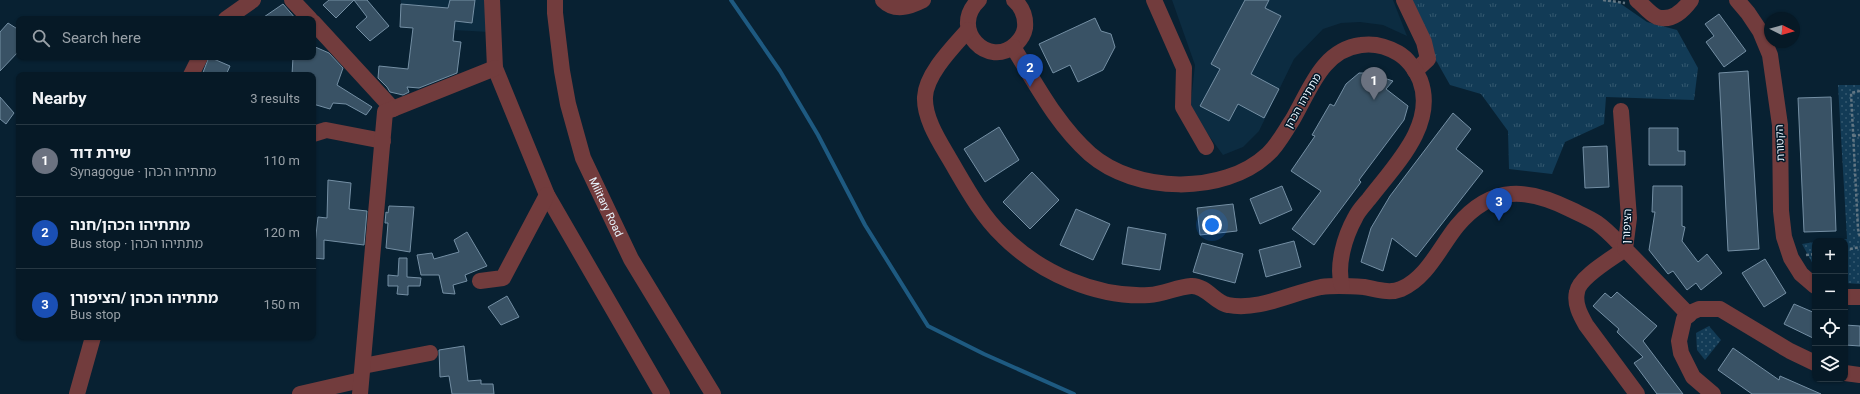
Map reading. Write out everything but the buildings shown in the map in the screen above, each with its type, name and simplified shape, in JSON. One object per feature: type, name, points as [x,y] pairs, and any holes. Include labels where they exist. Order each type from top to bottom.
[{"type":"street","points":[[230,16],[253,0]]},
{"type":"street","points":[[292,0],[307,16]]},
{"type":"street","points":[[492,0],[495,68],[547,195],[662,394]]},
{"type":"street","name":"Military Road","points":[[555,0],[555,13],[562,71],[568,104],[583,158],[631,259],[713,394]]},
{"type":"street","points":[[883,0],[889,6],[900,8],[910,6],[923,0]]},
{"type":"street","points":[[979,0],[973,5],[968,18],[968,30],[971,38],[978,46],[991,52],[1001,52],[1013,47],[1020,40],[1024,30],[1025,20],[1018,1]]},
{"type":"street","points":[[1154,0],[1184,68],[1183,107],[1206,147]]},
{"type":"street","points":[[1404,0],[1424,42],[1428,59],[1415,71]]},
{"type":"street","points":[[1637,0],[1656,17],[1669,18],[1682,12],[1691,0]]},
{"type":"street","name":"הקטורת","points":[[1737,0],[1760,31],[1770,55],[1780,125],[1781,211],[1784,237],[1791,258],[1801,274],[1812,283]]},
{"type":"street","points":[[316,25],[393,109]]},
{"type":"street","points":[[968,30],[936,69],[928,85],[925,96],[926,108],[939,140],[967,189],[1002,236],[1021,252],[1063,277],[1107,292],[1150,295],[1193,286],[1204,289],[1225,305],[1239,306],[1255,305],[1322,287],[1342,286],[1387,292],[1400,290],[1412,283],[1425,270],[1458,225],[1484,202],[1498,195],[1528,195],[1552,200],[1597,223],[1625,249],[1582,282],[1577,292],[1577,301],[1580,314],[1586,325],[1637,394]]},
{"type":"street","name":"מתתיהו הכהן","points":[[1013,47],[1062,124],[1092,156],[1108,166],[1126,174],[1150,182],[1174,185],[1196,185],[1216,182],[1253,165],[1268,154],[1281,139],[1321,70],[1342,50],[1353,46],[1367,44],[1390,48],[1403,55],[1415,71],[1423,90],[1424,104],[1417,134],[1355,216],[1349,232],[1341,265],[1340,278],[1342,286]]},
{"type":"street","points":[[192,72],[198,60]]},
{"type":"street","points":[[362,380],[385,112],[495,68]]},
{"type":"street","name":"הציפורן","points":[[1622,111],[1629,218],[1625,249],[1689,315]]},
{"type":"street","points":[[316,133],[326,130],[383,140]]},
{"type":"street","points":[[480,280],[504,278],[547,195]]},
{"type":"street","points":[[1848,296],[1860,298]]},
{"type":"street","points":[[1713,394],[1693,377],[1681,352],[1679,341],[1680,330],[1684,319],[1699,309],[1720,309],[1790,351],[1812,361]]},
{"type":"street","points":[[77,394],[92,340]]},
{"type":"street","points":[[300,394],[362,380],[430,353]]},
{"type":"street","points":[[1848,373],[1860,375]]},
{"type":"path","points":[[1860,91],[1851,93],[1858,229],[1860,237]]},
{"type":"path","points":[[1853,136],[1860,135]]},
{"type":"path","points":[[1848,250],[1860,248]]},
{"type":"shaded area","points":[[401,0],[492,0],[489,32],[400,27]]},
{"type":"shaded area","points":[[1172,0],[1393,0],[1407,36],[1383,25],[1360,22],[1341,23],[1323,29],[1294,59],[1259,131],[1243,147],[1223,155],[1190,110],[1195,65]]},
{"type":"green space","points":[[1412,0],[1611,0],[1621,4],[1647,22],[1677,30],[1698,68],[1694,100],[1606,97],[1604,124],[1565,142],[1552,174],[1509,169],[1508,131],[1481,94],[1450,85],[1437,62],[1422,46]]},
{"type":"green space","points":[[1838,85],[1860,85],[1860,284],[1848,283],[1847,238]]},
{"type":"green space","points":[[1812,242],[1812,262],[1802,244]]},
{"type":"green space","points":[[1709,326],[1721,340],[1705,360],[1697,350],[1696,333]]},
{"type":"waterway","points":[[731,0],[780,71],[818,135],[865,225],[928,326],[984,354],[1074,394]]},
{"type":"place","name":"מתתיהו הכהן/חנה","points":[[1030,87]]},
{"type":"place","name":"שירת דוד","points":[[1374,100]]},
{"type":"place","name":"מתתיהו הכהן /הציפורן","points":[[1499,221]]}]
